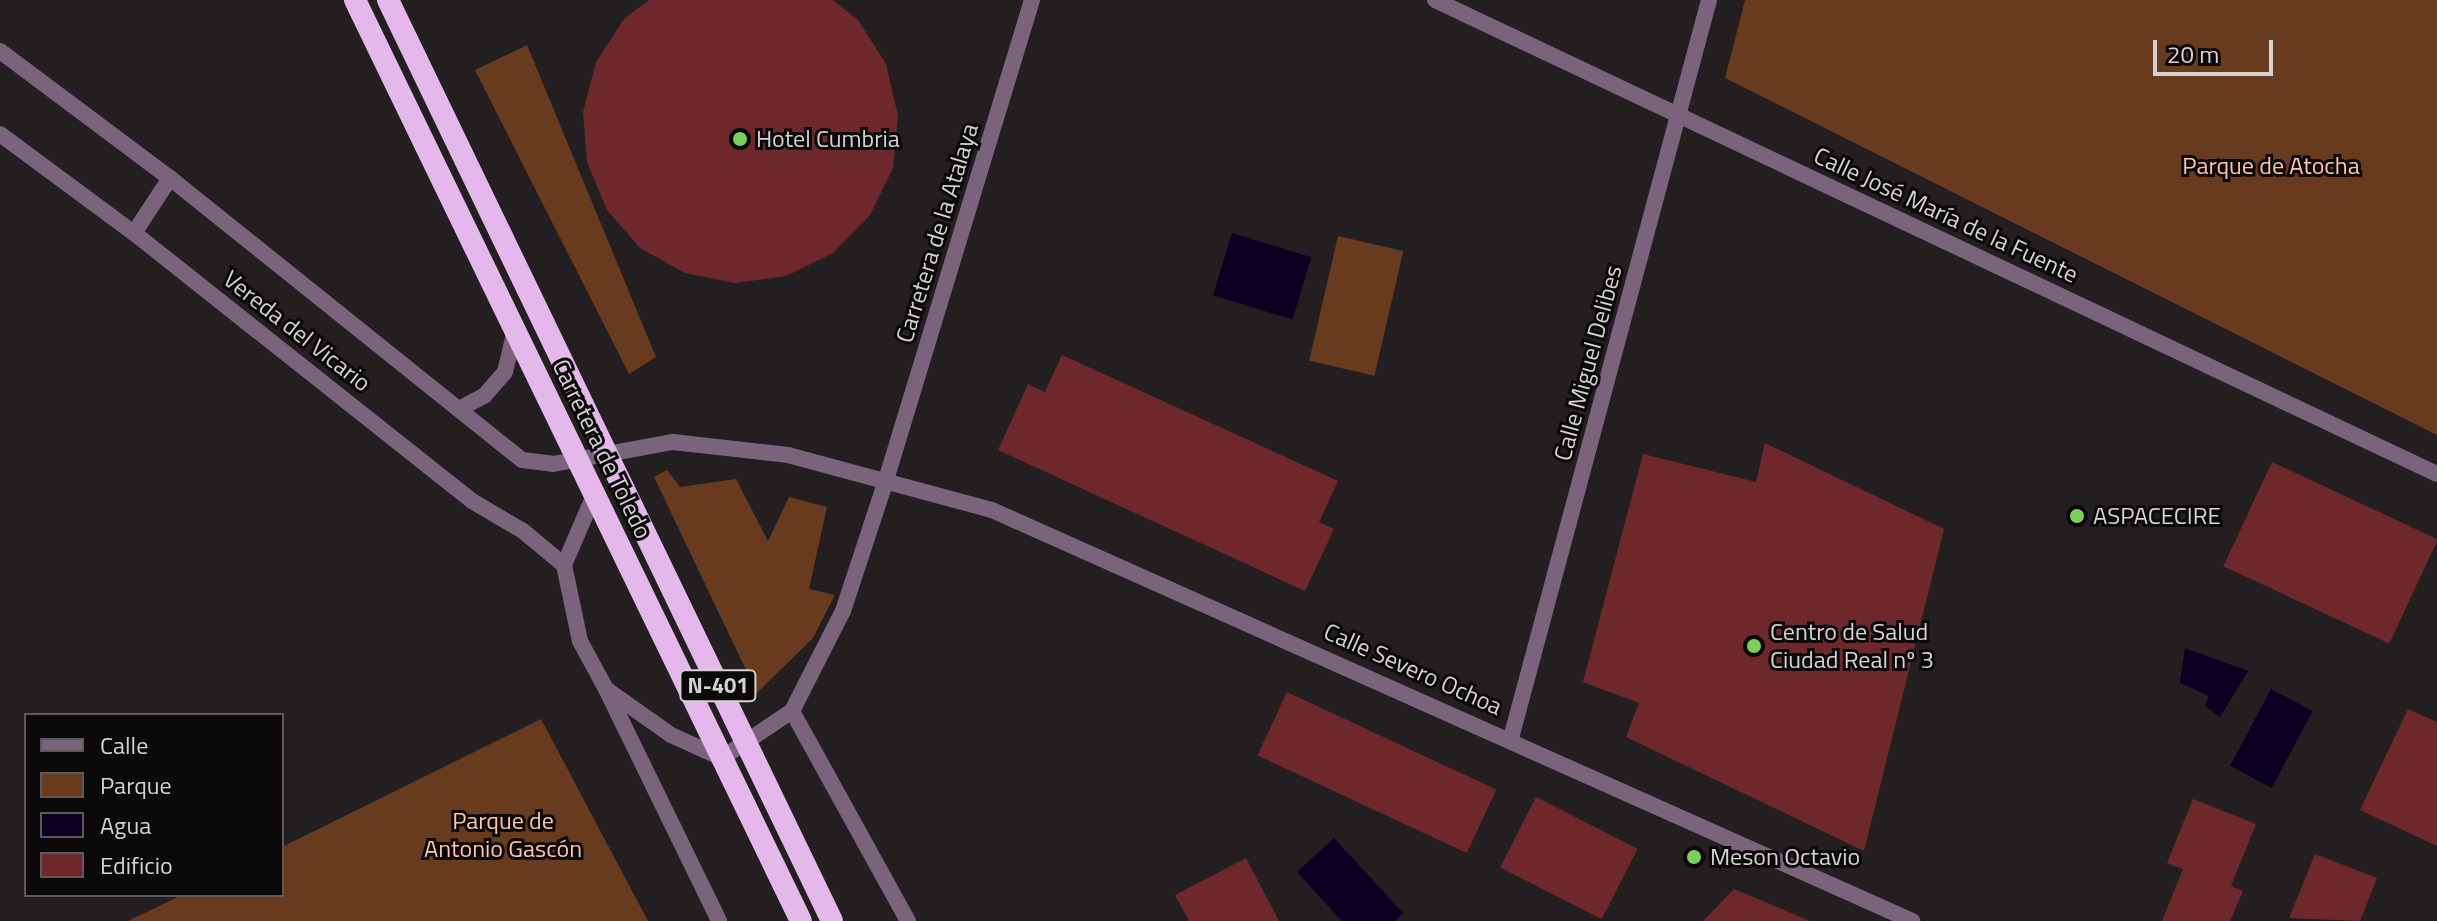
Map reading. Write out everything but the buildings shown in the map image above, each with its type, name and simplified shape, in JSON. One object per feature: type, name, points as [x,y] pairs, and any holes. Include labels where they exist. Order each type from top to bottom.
[{"type":"highway","name":"Carretera de Toledo","points":[[355,0],[801,921]]},
{"type":"highway","name":"N-401","points":[[388,0],[603,452],[832,921]]},
{"type":"street","name":"Carretera de la Atalaya","points":[[792,711],[843,611],[1032,0]]},
{"type":"street","name":"Calle José María de la Fuente","points":[[1435,0],[2437,474]]},
{"type":"street","name":"Calle Miguel Delibes","points":[[1511,738],[1709,0]]},
{"type":"street","name":"Vereda del Vicario","points":[[0,51],[170,178],[461,408],[522,460],[580,461]]},
{"type":"street","name":"Vereda del Vicario","points":[[0,134],[134,233],[472,501],[523,531],[564,565]]},
{"type":"street","points":[[134,233],[170,178]]},
{"type":"street","points":[[461,408],[485,395],[505,372],[515,330]]},
{"type":"street","name":"Calle Severo Ochoa","points":[[580,461],[603,452],[673,442],[788,455],[992,510],[1511,738],[1912,921]]},
{"type":"street","points":[[595,493],[564,565],[580,641],[719,921]]},
{"type":"street","points":[[606,689],[671,735],[722,758],[747,745],[792,711],[908,921]]},
{"type":"green space","name":"Parque de Atocha","points":[[1745,0],[2437,0],[2437,435],[1725,78]]},
{"type":"green space","points":[[527,45],[656,357],[629,374],[475,70]]},
{"type":"green space","points":[[1338,236],[1403,251],[1374,376],[1309,361]]},
{"type":"green space","points":[[667,470],[680,487],[736,479],[768,541],[789,497],[827,507],[809,589],[835,595],[813,638],[757,693],[654,477]]},
{"type":"green space","name":"Parque de Antonio Gascón","points":[[541,719],[648,921],[128,921],[178,897],[284,897],[284,846]]},
{"type":"water","points":[[1232,233],[1311,257],[1292,319],[1213,295]]},
{"type":"water","points":[[2185,648],[2248,671],[2220,717],[2205,706],[2209,696],[2180,683]]},
{"type":"water","points":[[2271,689],[2312,711],[2272,788],[2230,766]]},
{"type":"water","points":[[1334,838],[1403,913],[1395,921],[1342,921],[1297,872]]},
{"type":"place","name":"Hotel Cumbria","points":[[740,139]]},
{"type":"place","name":"ASPACECIRE","points":[[2077,516]]},
{"type":"place","name":"Centro de Salud Ciudad Real nº 3","points":[[1754,646]]},
{"type":"place","name":"Meson Octavio","points":[[1694,857]]}]
